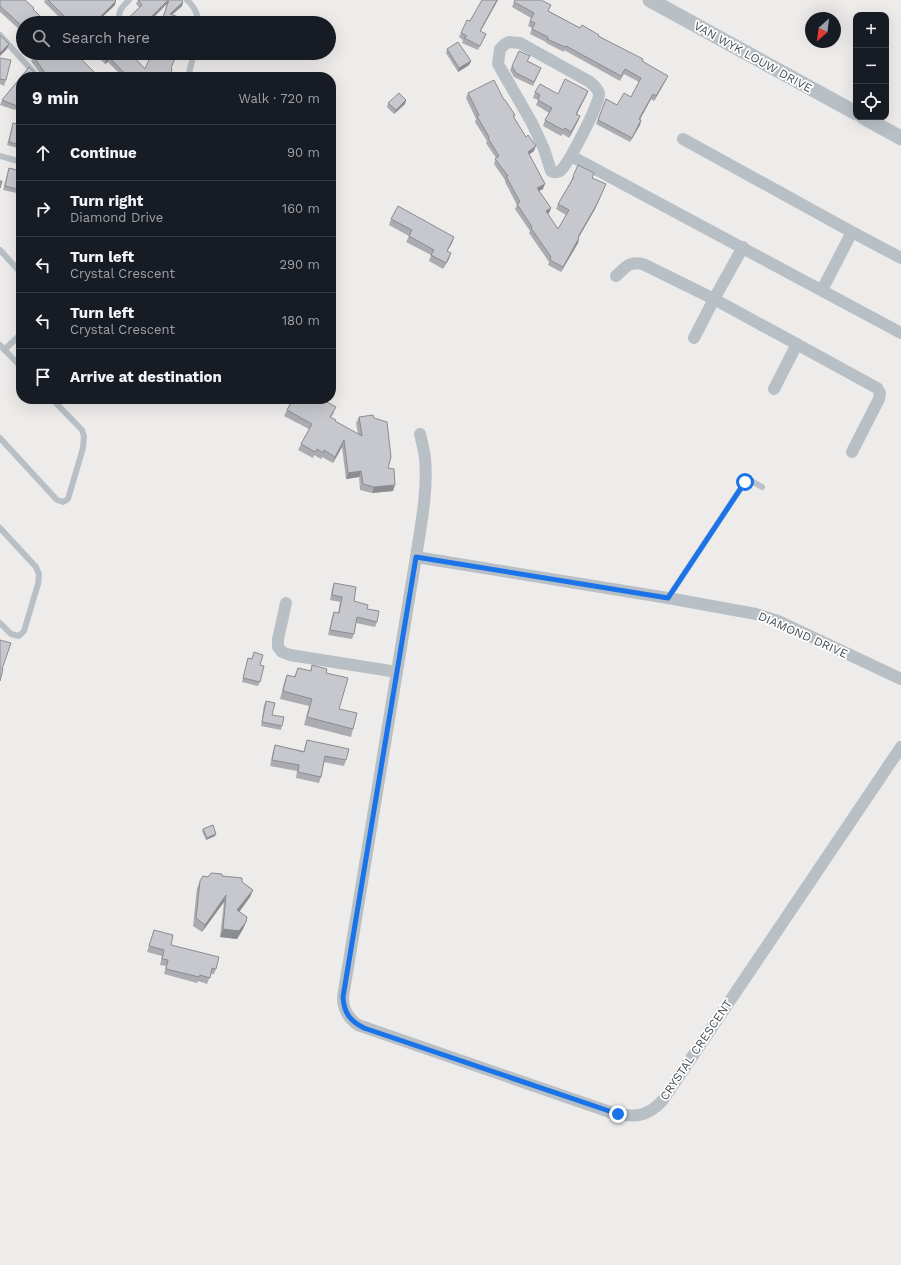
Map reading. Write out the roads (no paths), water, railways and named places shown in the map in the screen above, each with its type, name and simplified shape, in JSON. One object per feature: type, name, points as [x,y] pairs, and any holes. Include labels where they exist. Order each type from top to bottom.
[{"type":"street","name":"VAN WYK LOUW DRIVE","points":[[650,0],[853,111]]},
{"type":"street","points":[[509,42],[520,44],[590,82],[597,88],[600,96],[599,100],[571,156],[559,171],[555,173],[551,171],[544,149],[532,123],[498,64],[500,49],[505,44],[509,42]]},
{"type":"street","points":[[868,120],[901,138]]},
{"type":"street","points":[[683,139],[901,258]]},
{"type":"street","points":[[571,156],[901,333]]},
{"type":"street","points":[[822,290],[852,232]]},
{"type":"street","points":[[694,338],[743,248]]},
{"type":"street","points":[[616,276],[628,264],[635,262],[643,264],[797,344],[879,390],[881,396],[880,399],[852,452]]},
{"type":"street","points":[[774,389],[797,344]]},
{"type":"street","name":"CRYSTAL CRESCENT","points":[[420,434],[425,457],[426,475],[416,557],[343,997],[346,1012],[354,1022],[364,1028],[624,1116],[643,1115],[653,1110],[663,1100],[901,747]]},
{"type":"street","name":"DIAMOND DRIVE","points":[[416,557],[668,598],[763,616],[785,624],[901,679]]},
{"type":"street","points":[[286,603],[278,639],[278,647],[282,652],[290,655],[397,672]]},
{"type":"lane","points":[[119,16],[118,13],[121,8],[129,0]]},
{"type":"lane","points":[[188,0],[196,12],[197,16]]},
{"type":"lane","points":[[0,35],[16,53]]},
{"type":"lane","points":[[23,60],[33,72]]},
{"type":"lane","points":[[189,72],[192,60]]},
{"type":"lane","points":[[0,156],[16,161]]},
{"type":"lane","points":[[0,250],[16,268]]},
{"type":"lane","points":[[16,338],[2,348],[16,362]]},
{"type":"lane","points":[[0,438],[57,500],[63,502],[68,499],[83,448],[84,436],[82,430],[57,404]]},
{"type":"lane","points":[[668,598],[745,482],[750,480],[762,487]]},
{"type":"lane","points":[[0,528],[36,566],[39,574],[38,584],[24,631],[19,636],[11,634],[0,623]]}]
